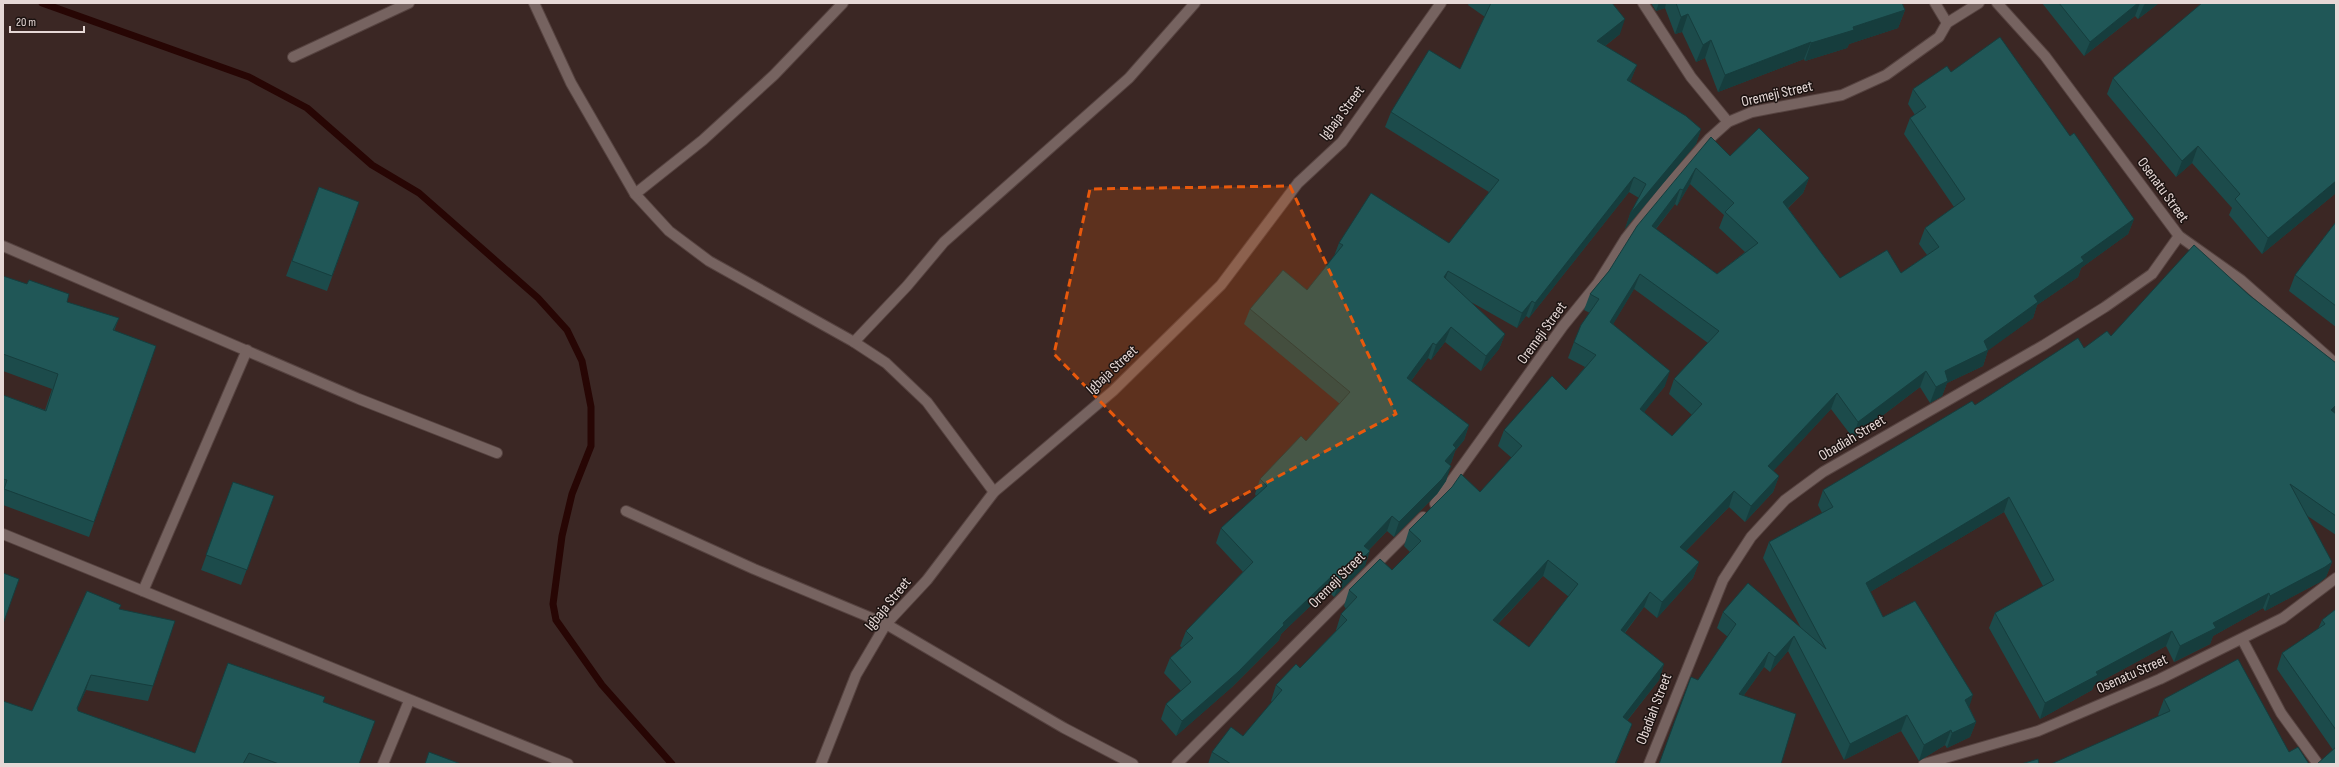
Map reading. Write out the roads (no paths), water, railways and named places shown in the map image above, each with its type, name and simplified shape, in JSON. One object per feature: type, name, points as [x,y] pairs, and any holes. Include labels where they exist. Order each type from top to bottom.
[{"type":"street","points":[[293,57],[409,3]]},
{"type":"street","points":[[534,3],[571,83],[635,194],[669,231],[709,261],[854,342],[886,364],[927,402],[994,492]]},
{"type":"street","points":[[635,194],[703,140],[774,75],[843,3]]},
{"type":"street","points":[[854,342],[907,286],[944,242],[1129,78],[1195,3]]},
{"type":"street","name":"Igbaja Street","points":[[821,764],[856,675],[886,624],[928,580],[994,492],[1112,391],[1221,285],[1298,183],[1342,142],[1441,3]]},
{"type":"street","points":[[1643,3],[1692,77],[1728,122]]},
{"type":"street","points":[[1935,3],[1947,23]]},
{"type":"street","name":"Oremeji Street","points":[[1177,764],[1442,498],[1563,326],[1598,282],[1626,238],[1668,185],[1709,139],[1728,122],[1752,112],[1772,107],[1842,95],[1886,75],[1939,37],[1947,23],[1979,3]]},
{"type":"street","name":"Osenatu Street","points":[[1997,3],[2046,56],[2179,236],[2241,280],[2336,364]]},
{"type":"street","name":"Obadiah Street","points":[[1649,764],[1723,580],[1752,537],[1786,500],[1823,472],[2044,345],[2105,307],[2152,274],[2179,236]]},
{"type":"street","points":[[3,246],[359,399],[497,453]]},
{"type":"street","points":[[143,592],[247,350]]},
{"type":"street","points":[[626,511],[754,569],[886,624],[1064,728],[1133,764]]},
{"type":"street","points":[[3,534],[409,701],[568,764]]},
{"type":"street","name":"Osenatu Street","points":[[1924,764],[2038,731],[2160,679],[2283,618],[2336,578]]},
{"type":"street","points":[[2242,639],[2281,713],[2318,764]]},
{"type":"street","points":[[383,764],[409,701]]},
{"type":"waterway","points":[[42,3],[249,77],[307,108],[372,165],[419,193],[538,298],[567,330],[582,361],[591,407],[591,446],[572,494],[562,536],[553,604],[556,620],[602,685],[672,764]]}]
